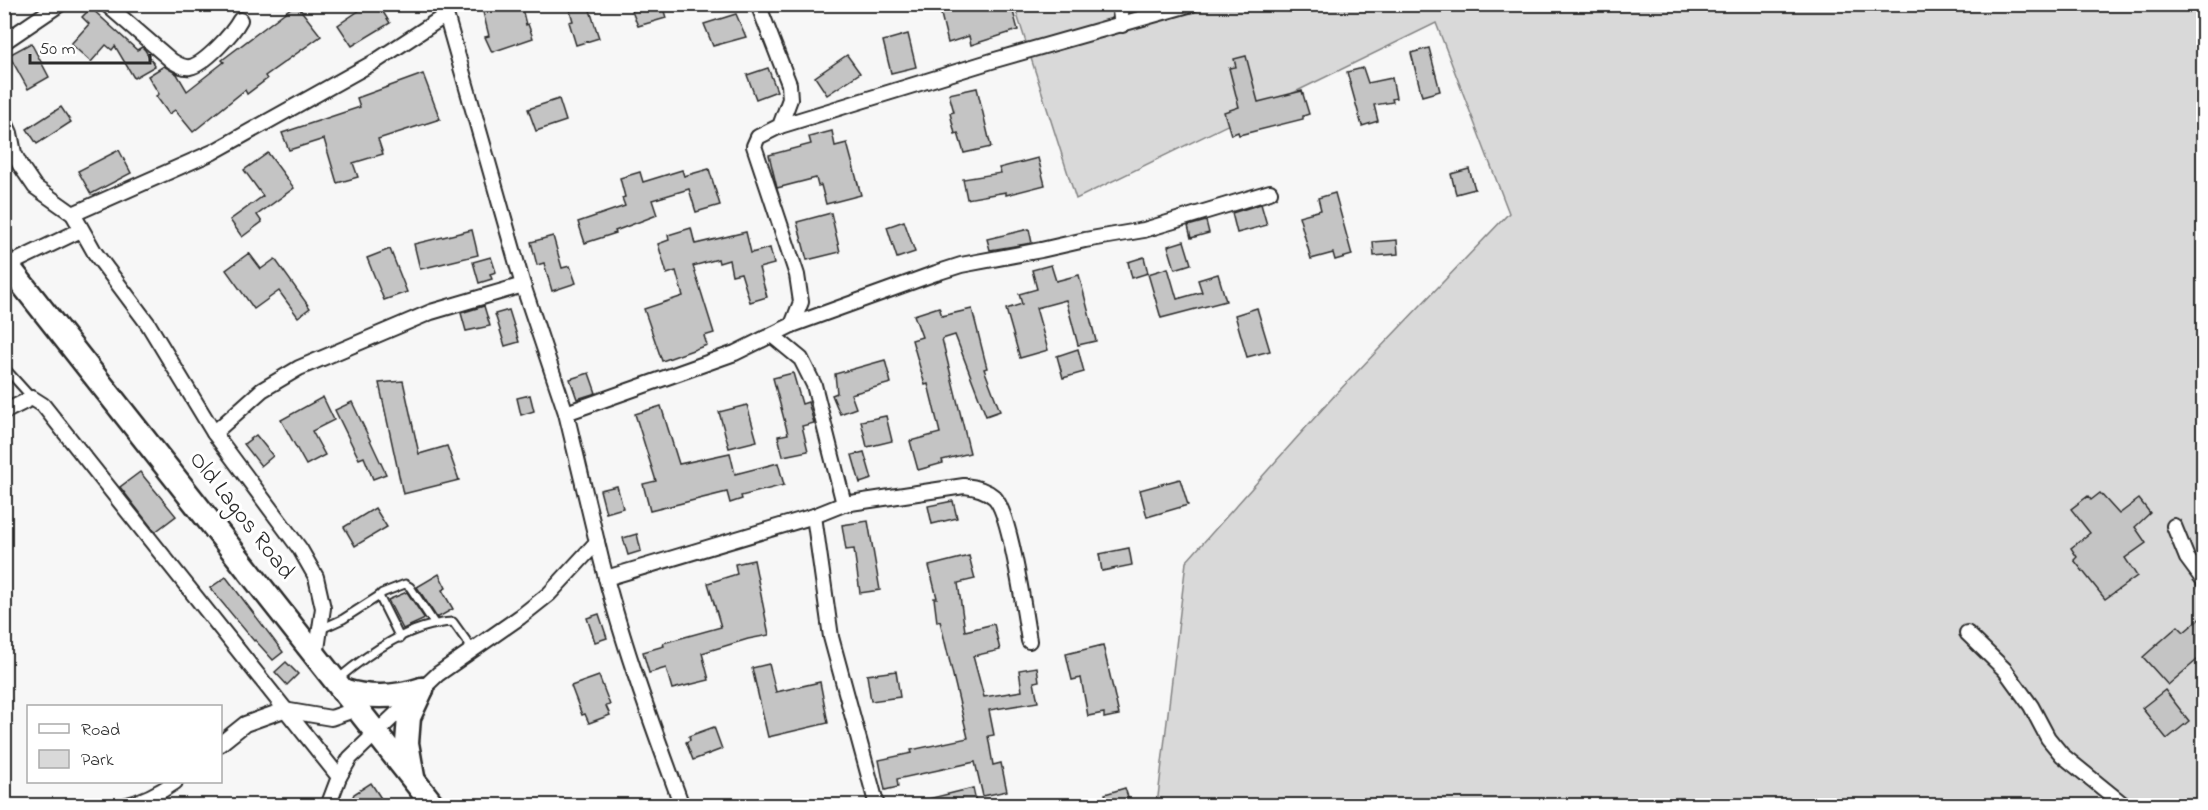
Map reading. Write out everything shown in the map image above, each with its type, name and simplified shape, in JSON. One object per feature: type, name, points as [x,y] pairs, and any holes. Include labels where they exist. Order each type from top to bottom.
[{"type":"main road","name":"Old Lagos Road","points":[[6,263],[434,806]]},
{"type":"main road","points":[[339,686],[362,697],[402,696],[422,689]]},
{"type":"main road","points":[[413,779],[407,743],[409,717],[422,689]]},
{"type":"street","points":[[4,42],[60,4]]},
{"type":"street","points":[[106,4],[180,66],[191,67],[203,60],[234,31],[240,20]]},
{"type":"street","points":[[758,4],[789,84],[790,99],[780,126]]},
{"type":"street","points":[[1119,4],[1122,26]]},
{"type":"street","points":[[792,326],[801,302],[797,275],[754,146],[759,137],[780,126],[995,60],[1122,26],[1192,4]]},
{"type":"street","points":[[73,214],[213,152],[376,62],[444,10],[523,285],[566,412],[606,578],[653,725],[682,806]]},
{"type":"street","points":[[4,120],[10,133],[14,153],[35,187],[73,214],[81,230],[148,324],[214,433],[300,549],[316,577],[323,608],[316,656]]},
{"type":"street","points":[[566,412],[735,353],[792,326],[961,265],[1144,230],[1270,192]]},
{"type":"street","points":[[6,263],[81,230]]},
{"type":"street","points":[[214,433],[262,390],[299,368],[431,312],[523,285]]},
{"type":"street","points":[[773,336],[801,359],[814,385],[844,504]]},
{"type":"street","points":[[4,412],[32,398],[43,405],[339,777]]},
{"type":"street","points":[[606,578],[814,516],[844,504],[964,486],[979,488],[994,498],[1003,512],[1020,585],[1029,641]]},
{"type":"street","points":[[814,516],[831,637],[877,806]]},
{"type":"street","points":[[2174,526],[2187,558],[2204,581]]},
{"type":"street","points":[[328,806],[339,777],[350,758],[438,674],[549,594],[597,542]]},
{"type":"street","points":[[1967,633],[2005,670],[2031,706],[2048,738],[2062,755],[2125,806]]},
{"type":"street","points":[[222,742],[245,724],[284,710],[331,718],[357,709]]},
{"type":"street","points":[[124,806],[156,796],[174,783]]},
{"type":"lane","points":[[4,367],[32,398]]},
{"type":"lane","points":[[320,629],[343,619],[382,593],[405,584],[410,587],[434,623]]},
{"type":"lane","points":[[378,596],[400,638]]},
{"type":"lane","points":[[339,686],[365,656],[434,623],[453,622],[473,650]]},
{"type":"green space","points":[[1014,5],[2203,5],[2203,805],[1157,805],[1186,562],[1334,396],[1509,213],[1436,23],[1076,199]]},
{"type":"building","points":[[296,4],[321,36],[265,76],[267,79],[247,94],[245,90],[193,132],[175,110],[169,114],[156,96],[159,94],[148,76],[164,66],[177,74],[187,91],[224,62],[222,60]]},
{"type":"building","points":[[369,4],[378,4],[390,23],[352,46],[338,25]]},
{"type":"building","points":[[481,4],[521,4],[526,25],[528,24],[533,38],[492,52],[485,37],[489,36]]},
{"type":"building","points":[[568,4],[588,4],[599,38],[576,45],[569,22],[573,21]]},
{"type":"building","points":[[629,4],[662,4],[666,18],[638,26]]},
{"type":"building","points":[[942,4],[1011,4],[1018,30],[971,45],[969,36],[948,43],[940,10],[943,9]]},
{"type":"building","points":[[91,8],[137,50],[142,47],[155,66],[134,78],[115,46],[112,50],[106,45],[91,62],[71,44],[89,24],[82,17]]},
{"type":"building","points":[[736,14],[746,37],[713,46],[704,24]]},
{"type":"building","points":[[908,34],[916,67],[891,73],[883,41]]},
{"type":"building","points":[[31,43],[49,77],[28,89],[9,55]]},
{"type":"building","points":[[1429,48],[1440,91],[1422,96],[1411,53]]},
{"type":"building","points":[[847,55],[860,73],[827,95],[815,77]]},
{"type":"building","points":[[1246,56],[1258,102],[1302,91],[1309,114],[1303,116],[1303,119],[1231,135],[1224,112],[1239,107],[1229,68],[1236,67],[1234,59]]},
{"type":"building","points":[[768,68],[777,91],[756,99],[747,75]]},
{"type":"building","points":[[1363,68],[1368,83],[1392,78],[1396,98],[1392,99],[1393,102],[1374,105],[1378,121],[1362,126],[1347,72]]},
{"type":"building","points":[[423,74],[440,119],[378,139],[383,154],[353,163],[358,177],[337,183],[324,139],[289,150],[282,133],[360,107],[357,98]]},
{"type":"building","points":[[977,88],[991,147],[964,153],[958,133],[955,134],[950,113],[954,112],[949,94]]},
{"type":"building","points":[[559,99],[566,121],[536,131],[528,109]]},
{"type":"building","points":[[61,107],[71,122],[37,144],[27,129]]},
{"type":"building","points":[[832,131],[835,146],[847,143],[861,195],[826,204],[821,185],[818,186],[816,178],[777,188],[769,155],[811,144],[809,137]]},
{"type":"building","points":[[119,150],[131,173],[91,194],[78,171]]},
{"type":"building","points":[[268,153],[294,188],[257,215],[262,222],[242,237],[230,220],[263,196],[244,170]]},
{"type":"building","points":[[1038,158],[1045,185],[1006,195],[1006,192],[967,199],[963,179],[1001,173],[999,168]]},
{"type":"building","points":[[709,169],[720,205],[696,212],[689,189],[652,200],[657,215],[615,231],[616,233],[585,243],[578,222],[625,206],[620,178],[640,172],[643,182],[682,170],[684,176]]},
{"type":"building","points":[[1469,169],[1475,189],[1456,194],[1451,174]]},
{"type":"building","points":[[1335,193],[1352,255],[1335,260],[1333,253],[1311,259],[1299,216],[1321,210],[1318,198]]},
{"type":"building","points":[[1261,204],[1267,225],[1237,233],[1232,213]]},
{"type":"building","points":[[831,213],[840,252],[807,260],[797,222]]},
{"type":"building","points":[[904,221],[915,252],[897,258],[887,227]]},
{"type":"building","points":[[1206,221],[1209,233],[1191,238],[1188,226]]},
{"type":"building","points":[[691,228],[695,244],[746,232],[751,253],[770,248],[774,264],[759,268],[767,297],[750,302],[741,273],[732,275],[729,260],[719,263],[718,259],[693,266],[714,333],[704,336],[707,345],[662,361],[644,309],[683,296],[676,271],[667,274],[658,244],[669,240],[668,235]]},
{"type":"building","points":[[1029,229],[1032,243],[990,250],[987,239]]},
{"type":"building","points":[[472,230],[478,255],[420,269],[414,244]]},
{"type":"building","points":[[553,236],[562,268],[570,266],[576,283],[552,291],[544,263],[537,265],[531,242]]},
{"type":"building","points":[[1397,240],[1398,254],[1374,256],[1373,242]]},
{"type":"building","points":[[1184,241],[1191,264],[1175,269],[1168,246]]},
{"type":"building","points":[[390,249],[407,292],[384,300],[367,258]]},
{"type":"building","points":[[249,253],[261,269],[275,259],[310,308],[298,317],[279,291],[254,309],[226,270]]},
{"type":"building","points":[[491,257],[496,272],[490,274],[492,279],[479,283],[473,262]]},
{"type":"building","points":[[1144,257],[1148,273],[1132,278],[1128,262]]},
{"type":"building","points":[[1051,265],[1056,281],[1079,275],[1096,341],[1078,345],[1066,300],[1036,308],[1048,350],[1020,358],[1006,309],[1022,304],[1019,294],[1037,289],[1032,270]]},
{"type":"building","points":[[1168,268],[1177,299],[1202,292],[1198,280],[1218,274],[1226,301],[1161,318],[1148,274]]},
{"type":"building","points":[[484,306],[490,326],[466,331],[461,313]]},
{"type":"building","points":[[939,307],[942,316],[972,309],[987,368],[984,369],[1000,411],[986,416],[955,335],[942,339],[970,453],[942,460],[943,463],[918,470],[910,441],[940,433],[928,384],[925,385],[912,340],[922,337],[914,315]]},
{"type":"building","points":[[1257,308],[1270,351],[1247,357],[1235,315]]},
{"type":"building","points":[[509,310],[519,342],[505,346],[495,314]]},
{"type":"building","points":[[1078,349],[1084,372],[1063,378],[1057,356]]},
{"type":"building","points":[[885,360],[891,383],[851,394],[856,408],[840,414],[832,395],[837,393],[835,374]]},
{"type":"building","points":[[589,373],[596,393],[577,399],[570,379]]},
{"type":"building","points":[[793,373],[802,404],[808,402],[814,423],[802,426],[808,451],[783,456],[778,436],[788,434],[773,378]]},
{"type":"building","points":[[403,381],[419,454],[447,446],[459,480],[403,494],[379,383]]},
{"type":"building","points":[[530,395],[534,411],[521,415],[517,398]]},
{"type":"building","points":[[323,397],[334,420],[312,431],[325,455],[306,465],[281,420]]},
{"type":"building","points":[[352,402],[386,474],[373,479],[364,457],[359,459],[335,410]]},
{"type":"building","points":[[747,405],[757,441],[729,448],[719,412]]},
{"type":"building","points":[[661,406],[679,464],[730,453],[735,474],[778,463],[784,485],[741,496],[742,499],[730,503],[727,492],[650,511],[643,484],[656,481],[635,414]]},
{"type":"building","points":[[886,416],[892,441],[867,447],[861,421]]},
{"type":"building","points":[[256,435],[273,456],[261,466],[244,444]]},
{"type":"building","points":[[864,452],[872,479],[860,483],[852,455]]},
{"type":"building","points":[[140,472],[176,516],[155,532],[120,487]]},
{"type":"building","points":[[1180,479],[1188,505],[1147,517],[1140,490]]},
{"type":"building","points":[[617,486],[623,508],[606,513],[600,490]]},
{"type":"building","points":[[2100,493],[2119,514],[2139,499],[2150,513],[2135,527],[2146,543],[2125,558],[2137,576],[2105,599],[2074,560],[2077,557],[2071,548],[2090,533],[2071,509],[2088,496],[2091,500]]},
{"type":"building","points":[[953,501],[957,518],[932,524],[928,506]]},
{"type":"building","points":[[375,508],[387,527],[355,546],[344,527]]},
{"type":"building","points":[[868,521],[880,590],[860,593],[854,549],[846,550],[842,525]]},
{"type":"building","points":[[637,534],[641,551],[628,555],[623,538]]},
{"type":"building","points":[[1129,548],[1132,565],[1102,571],[1099,554]]},
{"type":"building","points":[[969,556],[975,579],[958,583],[965,631],[994,624],[1000,650],[973,656],[984,697],[1022,691],[1019,670],[1037,667],[1039,681],[1034,682],[1038,702],[989,710],[994,735],[988,736],[993,765],[1001,763],[1007,791],[983,796],[975,762],[897,779],[898,787],[885,790],[879,760],[912,753],[911,750],[968,738],[940,621],[937,622],[934,598],[937,598],[929,566]]},
{"type":"building","points":[[754,560],[769,635],[702,653],[709,680],[672,689],[666,668],[649,673],[643,652],[664,646],[663,643],[721,627],[708,583],[737,574],[735,564]]},
{"type":"building","points":[[439,574],[446,588],[442,590],[453,609],[437,618],[417,587]]},
{"type":"building","points":[[226,577],[283,652],[273,660],[210,588]]},
{"type":"building","points":[[407,592],[425,619],[403,629],[388,600]]},
{"type":"building","points":[[599,614],[607,638],[595,642],[587,618]]},
{"type":"building","points":[[2204,615],[2204,654],[2168,685],[2143,657],[2178,626],[2184,632]]},
{"type":"building","points":[[1103,645],[1119,715],[1104,718],[1104,713],[1088,716],[1081,678],[1072,680],[1066,654]]},
{"type":"building","points":[[286,662],[298,674],[287,685],[275,672]]},
{"type":"building","points":[[769,664],[776,692],[820,682],[828,723],[768,737],[752,668]]},
{"type":"building","points":[[896,671],[900,697],[871,701],[867,675]]},
{"type":"building","points":[[599,676],[610,705],[606,706],[610,715],[589,723],[585,714],[582,715],[571,686]]},
{"type":"building","points":[[2165,690],[2189,721],[2167,739],[2142,708]]},
{"type":"building","points":[[714,727],[722,749],[693,760],[686,742],[690,740],[689,736]]},
{"type":"building","points":[[371,783],[386,806],[349,806],[354,794]]},
{"type":"building","points":[[973,788],[977,806],[921,806],[920,801]]},
{"type":"building","points":[[1125,788],[1131,806],[1109,806],[1105,794]]}]
